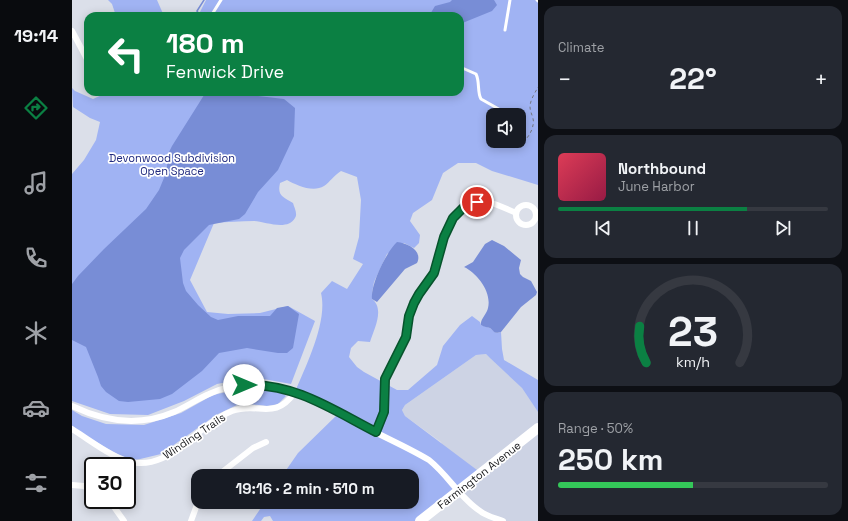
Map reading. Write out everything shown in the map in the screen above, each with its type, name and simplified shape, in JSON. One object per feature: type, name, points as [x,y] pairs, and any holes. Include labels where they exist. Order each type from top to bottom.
[{"type":"main road","name":"Farmington Avenue","points":[[420,521],[538,428]]},
{"type":"street","points":[[72,31],[84,54]]},
{"type":"street","points":[[376,432],[384,412],[384,383],[386,376],[406,337],[410,314],[415,300],[434,273],[444,237],[453,218],[468,204],[477,202],[489,202],[516,213]]},
{"type":"street","points":[[72,406],[102,418],[118,421],[137,421],[172,413],[208,394],[230,387],[258,384],[275,386],[295,392],[315,401],[429,460],[479,511],[502,521]]},
{"type":"street","name":"Winding Trails","points":[[72,429],[113,455],[128,462],[143,464],[154,462],[171,454],[229,412],[242,408],[264,410],[275,408],[287,401],[295,392]]},
{"type":"street","points":[[226,469],[253,448],[266,442]]},
{"type":"street","points":[[72,486],[84,486]]},
{"type":"street","points":[[115,509],[124,521]]},
{"type":"street","points":[[191,521],[195,509]]},
{"type":"lane","points":[[214,12],[221,0]]},
{"type":"lane","points":[[505,30],[510,0]]},
{"type":"lane","points":[[464,69],[476,74],[480,91],[479,96],[481,99],[497,108]]},
{"type":"path","points":[[526,140],[534,125],[529,108],[538,87]]},
{"type":"shaded area","points":[[452,0],[494,0],[497,5],[492,11],[464,22],[464,12],[431,12],[435,6],[450,2]]},
{"type":"shaded area","name":"Devonwood Subdivision Open Space","points":[[203,96],[258,96],[284,99],[295,108],[294,136],[278,170],[258,192],[245,214],[239,219],[209,225],[184,250],[180,258],[183,283],[186,291],[211,317],[218,320],[238,316],[270,316],[277,308],[288,306],[299,314],[293,348],[287,353],[247,348],[219,353],[202,371],[172,394],[160,399],[128,402],[119,401],[106,392],[101,386],[86,347],[72,340],[72,284],[104,249],[146,209],[159,190],[166,173],[169,152]]},
{"type":"shaded area","points":[[492,240],[504,246],[521,260],[519,268],[520,274],[531,281],[537,292],[536,295],[521,307],[501,332],[497,333],[490,328],[481,325],[488,308],[488,296],[478,278],[464,267],[473,262],[485,244]]},
{"type":"shaded area","points":[[397,242],[406,244],[416,251],[418,255],[417,263],[405,269],[377,302],[372,299],[376,277],[393,246]]},
{"type":"shaded area","points":[[486,354],[522,388],[538,412],[538,521],[503,521],[494,518],[466,499],[441,442],[405,416],[402,410],[405,405],[476,355]]},
{"type":"green space","points":[[108,0],[157,0],[162,12],[115,12],[112,4]]},
{"type":"green space","points":[[206,0],[538,0],[538,185],[492,171],[476,163],[458,163],[443,173],[432,200],[413,213],[410,221],[420,235],[419,243],[414,248],[404,243],[387,254],[374,282],[372,299],[378,308],[378,314],[370,342],[358,341],[351,348],[349,357],[357,367],[364,372],[397,390],[408,390],[437,365],[443,346],[460,325],[472,316],[480,322],[481,325],[490,328],[496,333],[501,332],[504,360],[538,380],[538,412],[522,388],[486,354],[476,355],[405,405],[402,410],[405,416],[481,473],[420,521],[273,521],[270,516],[264,517],[261,521],[252,521],[260,509],[419,509],[419,469],[287,469],[298,453],[339,413],[295,392],[319,330],[322,304],[321,293],[332,281],[347,289],[363,264],[353,259],[359,237],[361,200],[357,177],[341,171],[324,186],[315,189],[305,188],[287,180],[280,183],[280,193],[293,203],[296,216],[292,222],[282,225],[254,221],[214,223],[190,280],[207,312],[228,314],[260,313],[288,306],[315,321],[291,384],[253,377],[217,384],[184,401],[148,415],[110,414],[72,401],[72,174],[84,160],[96,140],[100,122],[90,118],[73,107],[72,88],[93,99],[100,96],[464,96],[464,12],[200,12]]},
{"type":"green space","points":[[245,388],[278,390],[286,396],[278,404],[268,406],[241,403],[216,415],[161,454],[136,460],[136,457],[123,457],[72,428],[72,410],[82,416],[106,424],[144,425],[181,413],[213,395]]},
{"type":"waterway","points":[[198,12],[204,0]]},
{"type":"route","points":[[244,385],[268,385],[295,392],[376,432],[384,412],[385,379],[406,337],[409,316],[414,303],[437,267],[444,237],[453,218],[459,210],[468,204],[477,202]]}]
